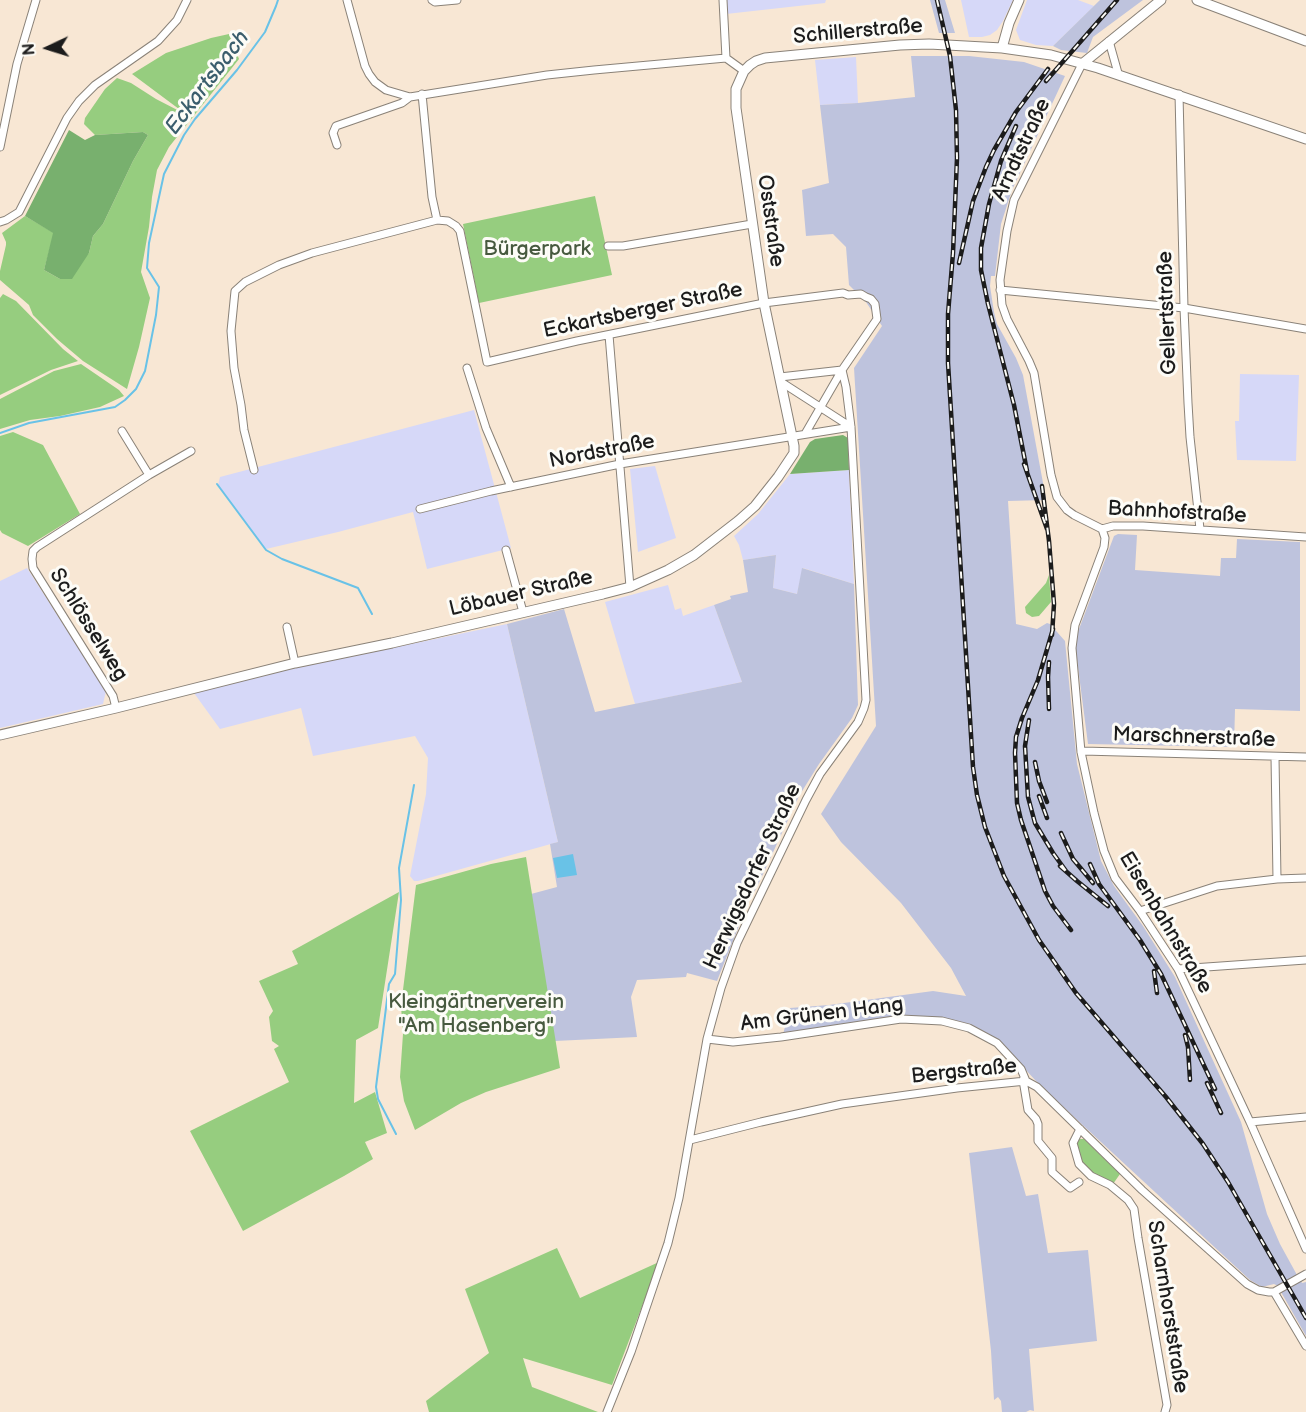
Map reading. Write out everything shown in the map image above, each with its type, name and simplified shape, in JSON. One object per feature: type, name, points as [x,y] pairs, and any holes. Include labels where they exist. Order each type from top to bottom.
[{"type":"main road","points":[[1002,48],[1019,0]]},
{"type":"main road","points":[[1082,64],[1161,0]]},
{"type":"main road","points":[[1197,0],[1306,41]]},
{"type":"main road","name":"Schillerstraße","points":[[744,71],[756,61],[765,58],[878,47],[929,44],[1002,48],[1051,56],[1118,74],[1306,139]]},
{"type":"main road","name":"Oststraße","points":[[744,71],[736,90],[736,108],[764,303],[792,436]]},
{"type":"main road","name":"Löbauer Straße","points":[[0,735],[296,663],[630,587],[694,555],[738,521],[767,492],[788,463],[794,453],[792,436]]},
{"type":"street","points":[[0,147],[17,64],[36,0]]},
{"type":"street","points":[[0,222],[19,212],[67,118],[79,101],[95,85],[158,41],[177,20],[187,0]]},
{"type":"street","points":[[347,0],[369,74],[386,90],[410,97]]},
{"type":"street","points":[[432,0],[435,2],[457,0]]},
{"type":"street","points":[[723,0],[726,58]]},
{"type":"street","points":[[1109,41],[1118,74]]},
{"type":"street","points":[[337,145],[333,133],[336,126],[422,94],[582,71],[726,58],[744,71]]},
{"type":"street","name":"Arndtstraße","points":[[1000,290],[1006,231],[1014,200],[1082,64]]},
{"type":"street","points":[[254,470],[244,430],[234,368],[231,331],[235,291],[239,285],[279,265],[312,253],[437,220],[432,197],[422,94]]},
{"type":"street","name":"Gellertstraße","points":[[1179,94],[1184,308],[1190,437],[1200,529]]},
{"type":"street","name":"Eckartsberger Straße","points":[[437,220],[448,221],[460,231],[486,362],[764,303],[843,293],[861,294],[875,304],[877,320],[842,370]]},
{"type":"street","points":[[609,246],[623,246],[752,224]]},
{"type":"street","points":[[1000,290],[1184,308],[1306,329]]},
{"type":"street","name":"Bahnhofstraße","points":[[1000,290],[1007,319],[1034,374],[1051,475],[1057,497],[1067,510],[1102,528],[1143,526],[1306,537]]},
{"type":"street","points":[[609,335],[630,587]]},
{"type":"street","points":[[467,368],[486,428],[511,487]]},
{"type":"street","points":[[780,380],[842,370]]},
{"type":"street","points":[[805,434],[842,370]]},
{"type":"street","name":"Herwigsdorfer Straße","points":[[607,1412],[631,1352],[668,1243],[679,1198],[707,1039],[721,988],[737,943],[814,784],[858,722],[864,708],[866,691],[851,427],[842,370]]},
{"type":"street","points":[[780,380],[851,427]]},
{"type":"street","points":[[792,436],[851,427]]},
{"type":"street","points":[[122,430],[148,475],[191,451]]},
{"type":"street","name":"Nordstraße","points":[[420,509],[620,464],[792,436]]},
{"type":"street","name":"Schlösselweg","points":[[116,708],[113,696],[33,568],[33,551],[148,475]]},
{"type":"street","name":"Eisenbahnstraße","points":[[1102,528],[1105,538],[1104,548],[1075,626],[1072,644],[1081,752],[1104,851],[1115,878],[1178,969],[1250,1122],[1306,1249]]},
{"type":"street","points":[[506,550],[523,612]]},
{"type":"street","points":[[287,627],[296,663]]},
{"type":"street","name":"Marschnerstraße","points":[[1081,752],[1306,757]]},
{"type":"street","points":[[1275,757],[1277,879]]},
{"type":"street","points":[[1140,911],[1217,886],[1306,878]]},
{"type":"street","points":[[1178,969],[1306,960]]},
{"type":"street","name":"Am Grünen Hang","points":[[707,1039],[733,1042],[782,1037],[901,1019],[942,1021],[969,1028],[997,1043],[1021,1069],[1025,1080]]},
{"type":"street","points":[[1025,1080],[1028,1110],[1038,1124],[1038,1141],[1052,1158],[1052,1172],[1070,1188],[1079,1182]]},
{"type":"street","name":"Bergstraße","points":[[690,1140],[842,1104],[1025,1080],[1037,1088],[1142,1190],[1246,1284],[1258,1290],[1274,1292]]},
{"type":"street","points":[[1250,1122],[1306,1117]]},
{"type":"street","name":"Scharnhorststraße","points":[[1080,1129],[1073,1143],[1079,1164],[1091,1176],[1110,1185],[1128,1200],[1134,1209],[1167,1405],[1165,1412]]},
{"type":"street","points":[[1306,1274],[1274,1292],[1306,1346]]},
{"type":"shaded area","points":[[726,0],[826,0],[825,3],[726,14]]},
{"type":"shaded area","points":[[930,0],[945,0],[955,33],[939,33]]},
{"type":"shaded area","points":[[961,0],[1013,0],[997,30],[982,37],[969,37]]},
{"type":"shaded area","points":[[1027,0],[1078,0],[1094,6],[1053,46],[1036,45],[1020,40],[1016,30]]},
{"type":"shaded area","points":[[1100,0],[1143,0],[1093,37],[1087,53],[1061,50],[1053,46]]},
{"type":"shaded area","points":[[911,56],[969,56],[1024,62],[1065,76],[1012,190],[1001,224],[995,276],[991,276],[990,286],[997,324],[1023,375],[1046,499],[1008,501],[1016,624],[1037,629],[1047,623],[1050,624],[1065,641],[1077,764],[1101,861],[1114,886],[1143,926],[1175,977],[1241,1122],[1267,1214],[1297,1275],[1278,1286],[1274,1284],[1262,1287],[1250,1280],[1036,1081],[1000,1042],[970,1024],[944,1018],[901,1016],[782,1038],[790,1008],[933,991],[966,996],[951,968],[901,903],[841,842],[821,814],[876,726],[854,368],[882,326],[866,302],[849,285],[846,247],[833,234],[806,236],[802,190],[829,183],[820,105],[915,97]]},
{"type":"shaded area","points":[[856,57],[858,103],[820,105],[815,60]]},
{"type":"shaded area","points":[[1240,374],[1299,375],[1296,461],[1237,460],[1235,421],[1239,421]]},
{"type":"shaded area","points":[[474,410],[511,548],[427,569],[413,512],[266,549],[218,485],[220,477]]},
{"type":"shaded area","points":[[655,466],[676,538],[638,552],[630,469]]},
{"type":"shaded area","points":[[849,470],[854,584],[803,568],[797,594],[773,588],[776,555],[743,560],[734,536],[758,514],[790,474]]},
{"type":"shaded area","points":[[1118,534],[1137,535],[1135,570],[1220,576],[1221,558],[1236,558],[1237,539],[1300,542],[1300,711],[1235,709],[1234,747],[1088,744],[1076,637],[1114,536]]},
{"type":"shaded area","points":[[776,555],[773,588],[797,594],[802,568],[854,584],[858,705],[852,718],[799,796],[749,901],[717,981],[687,973],[686,977],[637,980],[631,997],[637,1037],[555,1041],[531,894],[557,887],[550,844],[558,842],[507,624],[564,609],[595,712],[742,682],[714,605],[731,599],[730,596],[748,592],[743,560]]},
{"type":"shaded area","points":[[27,568],[106,691],[103,704],[0,728],[0,581]]},
{"type":"shaded area","points":[[668,585],[675,610],[681,608],[683,616],[714,605],[742,682],[635,704],[605,602]]},
{"type":"shaded area","points":[[507,624],[558,842],[418,881],[414,881],[410,876],[426,794],[428,758],[415,736],[313,756],[301,708],[220,729],[194,693],[291,669]]},
{"type":"shaded area","points":[[1012,1147],[1026,1196],[1038,1194],[1048,1253],[1088,1250],[1097,1341],[1029,1349],[1034,1411],[1026,1412],[1002,1412],[1001,1401],[998,1397],[994,1400],[991,1351],[969,1153]]},
{"type":"shaded area","points":[[1301,1281],[1306,1282],[1306,1336],[1281,1292]]},
{"type":"green space","points":[[229,34],[239,59],[169,147],[157,170],[141,272],[150,298],[127,389],[83,361],[57,339],[33,315],[29,305],[0,280],[6,245],[2,233],[25,216],[54,233],[44,270],[60,279],[89,253],[93,236],[103,224],[148,135],[143,132],[95,135],[84,124],[85,118],[105,89],[117,78],[131,83],[187,115],[132,74],[166,53]]},
{"type":"green space","points":[[69,130],[85,140],[95,135],[143,132],[148,135],[103,224],[93,236],[89,253],[72,279],[60,279],[44,270],[53,233],[25,216]]},
{"type":"green space","name":"Bürgerpark","points":[[595,196],[612,275],[479,303],[463,224]]},
{"type":"green space","points":[[3,294],[16,301],[63,349],[78,361],[51,370],[0,395],[0,298]]},
{"type":"green space","points":[[81,364],[119,390],[124,396],[100,407],[30,420],[0,429],[0,399],[54,371]]},
{"type":"green space","points":[[13,432],[43,445],[80,514],[28,546],[0,530],[0,436]]},
{"type":"green space","points":[[843,435],[848,438],[849,470],[790,474],[810,442],[815,439]]},
{"type":"green space","points":[[1049,575],[1051,602],[1039,616],[1032,617],[1026,613],[1025,607],[1046,583]]},
{"type":"green space","name":"Kleingärtnerverein \"Am Hasenberg\"","points":[[526,857],[560,1068],[486,1092],[461,1103],[415,1130],[404,1101],[400,1077],[403,1034],[401,1006],[416,885],[491,864]]},
{"type":"green space","points":[[399,892],[378,1028],[356,1040],[354,1103],[375,1092],[387,1133],[365,1142],[373,1159],[243,1231],[190,1131],[289,1082],[274,1049],[279,1046],[272,1041],[269,1017],[273,1011],[259,981],[298,964],[292,951]]},
{"type":"green space","points":[[1079,1139],[1084,1139],[1120,1174],[1113,1184],[1082,1164],[1077,1147]]},
{"type":"green space","points":[[557,1248],[580,1298],[659,1262],[612,1385],[523,1358],[532,1387],[598,1412],[429,1412],[426,1401],[489,1353],[465,1289]]},
{"type":"water","points":[[573,854],[577,875],[557,878],[553,858]]},
{"type":"waterway","name":"Eckartsbach","points":[[0,433],[29,423],[115,407],[136,389],[145,371],[156,315],[159,287],[147,268],[149,243],[164,174],[195,119],[237,70],[265,32],[278,0]]},
{"type":"waterway","points":[[217,484],[266,550],[282,559],[358,588],[372,614]]},
{"type":"waterway","points":[[396,1134],[378,1099],[376,1087],[389,984],[395,974],[401,900],[399,868],[414,785]]},
{"type":"railway","points":[[937,0],[950,56],[956,110],[957,158],[948,314],[948,363],[973,767],[985,827],[1004,876],[1039,940],[1076,993],[1166,1097],[1203,1144],[1228,1182],[1306,1318]]},
{"type":"railway","points":[[1046,81],[1117,0]]},
{"type":"railway","points":[[959,263],[973,201],[986,167],[1016,112],[1048,69]]},
{"type":"railway","points":[[1016,126],[1001,161],[989,204],[981,248],[981,270],[1014,405],[1027,471]]},
{"type":"railway","points":[[1024,464],[1047,529]]},
{"type":"railway","points":[[1042,486],[1054,604],[1052,635]]},
{"type":"railway","points":[[1053,629],[1038,680],[1016,737],[1017,803],[1045,891],[1071,930]]},
{"type":"railway","points":[[1049,662],[1049,709]]},
{"type":"railway","points":[[1029,720],[1025,746],[1028,797],[1035,823],[1066,871]]},
{"type":"railway","points":[[1035,762],[1047,802]]},
{"type":"railway","points":[[1039,796],[1047,818]]},
{"type":"railway","points":[[1061,833],[1073,859],[1093,883]]},
{"type":"railway","points":[[1090,864],[1099,884],[1140,940],[1161,974],[1215,1089]]},
{"type":"railway","points":[[1060,866],[1108,906]]},
{"type":"railway","points":[[1154,971],[1157,993]]},
{"type":"railway","points":[[1185,1035],[1190,1080]]},
{"type":"railway","points":[[1207,1083],[1221,1113]]}]
